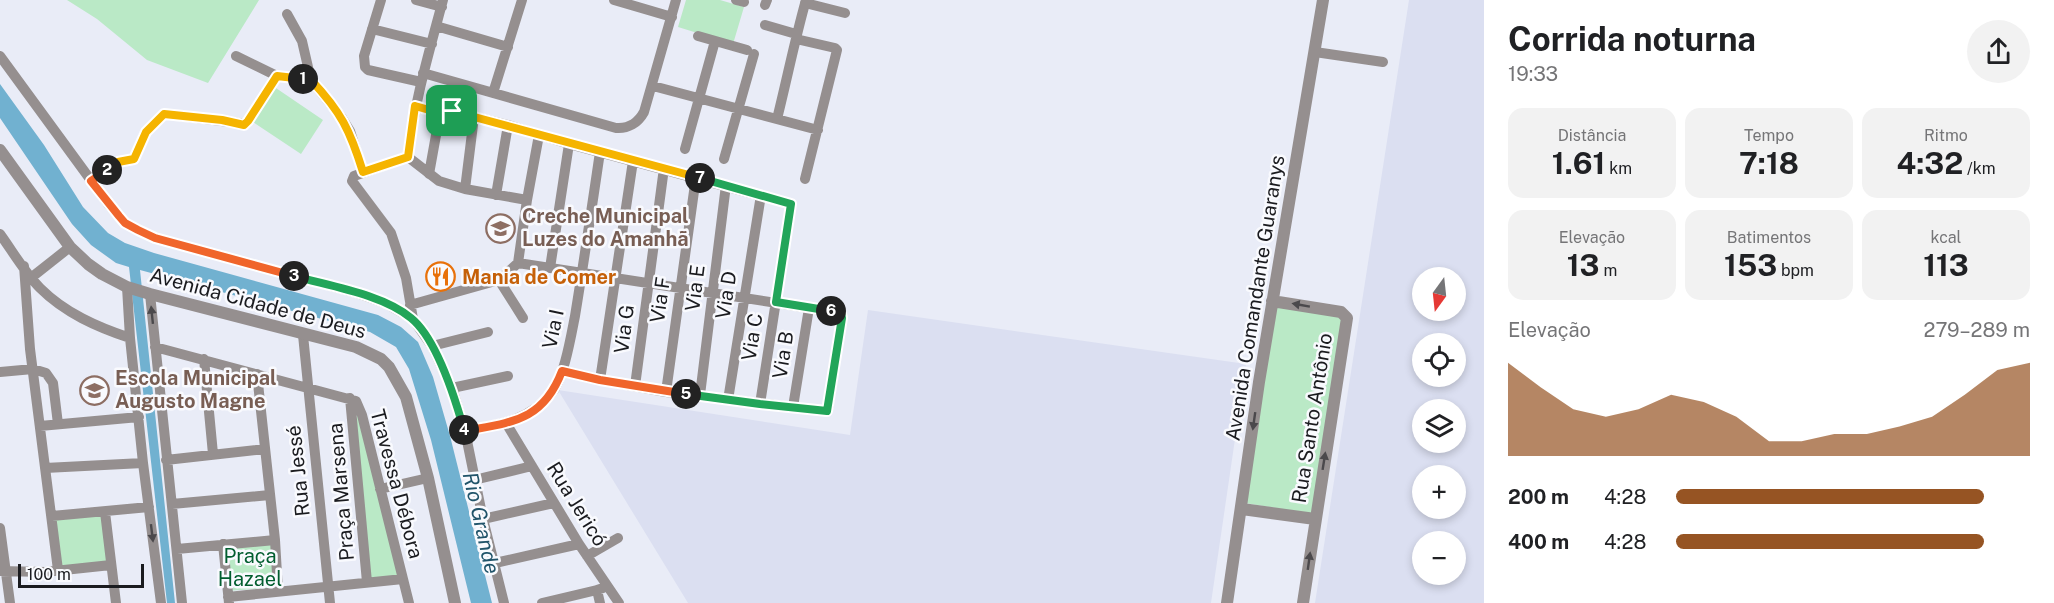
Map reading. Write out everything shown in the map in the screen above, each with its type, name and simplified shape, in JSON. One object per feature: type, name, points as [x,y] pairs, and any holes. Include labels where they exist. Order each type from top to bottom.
[{"type":"street","points":[[381,0],[364,56],[368,70],[422,77],[494,93],[624,129],[641,117],[653,86],[676,0]]},
{"type":"street","points":[[408,157],[415,106],[442,3],[416,0]]},
{"type":"street","points":[[494,93],[522,0]]},
{"type":"street","points":[[614,0],[630,2],[672,17]]},
{"type":"street","name":"Avenida Comandante Guaranys","points":[[1227,603],[1272,301],[1323,0]]},
{"type":"street","points":[[777,119],[805,2],[845,13]]},
{"type":"street","points":[[287,14],[302,42],[311,80],[350,131],[363,172]]},
{"type":"street","points":[[765,25],[837,50],[806,179]]},
{"type":"street","points":[[436,26],[508,47]]},
{"type":"street","points":[[372,29],[432,44]]},
{"type":"street","points":[[698,36],[750,52],[724,159]]},
{"type":"street","points":[[685,149],[715,41]]},
{"type":"street","points":[[1315,52],[1383,62]]},
{"type":"street","points":[[0,56],[108,205],[125,223],[155,238],[357,293],[385,303],[413,319]]},
{"type":"street","points":[[236,56],[277,76],[311,80]]},
{"type":"street","points":[[91,181],[118,162],[134,159],[146,132],[164,114],[246,124],[277,76]]},
{"type":"street","points":[[653,86],[818,130]]},
{"type":"street","points":[[415,106],[440,113],[452,111],[508,125],[761,195]]},
{"type":"street","points":[[429,174],[440,113]]},
{"type":"street","points":[[465,189],[474,117]]},
{"type":"street","points":[[496,195],[508,125]]},
{"type":"street","points":[[410,305],[500,280],[518,263],[526,200],[539,135]]},
{"type":"street","points":[[550,268],[570,144]]},
{"type":"street","name":"Avenida Cidade de Deus","points":[[0,150],[70,247],[102,274],[147,293],[356,347],[381,359],[389,367],[406,397],[428,478],[456,603]]},
{"type":"street","name":"Via I","points":[[465,431],[522,418],[545,401],[555,389],[562,371],[582,273],[600,152]]},
{"type":"street","points":[[408,157],[363,172],[352,179],[391,233],[406,278],[413,319],[432,346],[452,388],[465,431],[474,480],[504,603]]},
{"type":"street","points":[[408,157],[439,180],[465,189],[526,200]]},
{"type":"street","points":[[600,380],[633,160]]},
{"type":"street","name":"Via G","points":[[635,386],[664,168]]},
{"type":"street","name":"Via F","points":[[666,392],[696,177]]},
{"type":"street","name":"Via E","points":[[700,395],[726,185]]},
{"type":"street","name":"Via C","points":[[760,404],[791,204],[761,195]]},
{"type":"street","name":"Via D","points":[[728,400],[761,195]]},
{"type":"street","points":[[0,234],[38,286],[54,301],[71,312],[130,338]]},
{"type":"street","points":[[32,278],[70,247]]},
{"type":"street","points":[[518,263],[776,302],[842,315],[828,410],[825,411],[666,392],[562,371]]},
{"type":"street","points":[[24,266],[33,369],[58,570]]},
{"type":"street","points":[[500,280],[523,318]]},
{"type":"street","points":[[129,287],[130,338],[161,603]]},
{"type":"street","points":[[147,293],[183,603]]},
{"type":"street","name":"Rua Santo Antônio","points":[[1272,301],[1341,312],[1347,318],[1303,603]]},
{"type":"street","name":"Via B","points":[[792,407],[809,308]]},
{"type":"street","points":[[432,346],[488,332]]},
{"type":"street","name":"Rua Jessé","points":[[303,335],[330,603]]},
{"type":"street","name":"Travessa Débora","points":[[155,347],[356,401],[362,415],[409,603]]},
{"type":"street","points":[[204,359],[213,454]]},
{"type":"street","points":[[0,372],[33,369],[51,377],[57,424]]},
{"type":"street","points":[[257,374],[275,540],[278,591]]},
{"type":"street","points":[[452,388],[508,376]]},
{"type":"street","name":"Praça Marsena","points":[[350,398],[367,582]]},
{"type":"street","points":[[40,426],[139,417]]},
{"type":"street","name":"Rua Jericó","points":[[506,423],[579,544],[619,603]]},
{"type":"street","points":[[166,460],[265,449]]},
{"type":"street","points":[[45,468],[143,463]]},
{"type":"street","points":[[474,480],[532,466]]},
{"type":"street","points":[[380,489],[428,478]]},
{"type":"street","points":[[172,504],[270,495]]},
{"type":"street","points":[[483,519],[554,503]]},
{"type":"street","points":[[52,516],[149,507]]},
{"type":"street","points":[[1242,509],[1315,519]]},
{"type":"street","points":[[105,512],[116,603]]},
{"type":"street","points":[[0,528],[3,571],[10,603]]},
{"type":"street","points":[[586,555],[618,538]]},
{"type":"street","points":[[177,549],[275,540]]},
{"type":"street","points":[[223,544],[229,600],[278,591],[403,579]]},
{"type":"street","points":[[495,563],[579,544]]},
{"type":"street","points":[[3,571],[45,572],[111,565]]},
{"type":"street","points":[[542,603],[556,602],[609,587]]},
{"type":"street","points":[[597,590],[600,603]]},
{"type":"shaded area","points":[[1409,0],[1484,0],[1484,603],[1315,603]]},
{"type":"shaded area","points":[[868,310],[1246,364],[1211,603],[688,603],[558,390],[850,435]]},
{"type":"green space","points":[[67,0],[259,0],[208,83],[147,60],[97,19]]},
{"type":"green space","points":[[686,0],[720,0],[744,7],[733,44],[678,27]]},
{"type":"green space","points":[[270,84],[323,120],[301,154],[247,118]]},
{"type":"green space","points":[[1273,302],[1332,312],[1345,323],[1312,514],[1245,503]]},
{"type":"green space","points":[[355,398],[400,576],[368,579]]},
{"type":"green space","points":[[101,513],[108,563],[59,568],[54,516]]},
{"type":"green space","name":"Praça Hazael","points":[[271,543],[276,587],[227,591],[224,549]]},
{"type":"water","points":[[0,84],[44,145],[83,207],[108,233],[125,243],[154,253],[378,315],[401,327],[418,342],[433,377],[450,436],[492,603],[471,603],[431,440],[409,369],[396,347],[370,332],[140,270],[175,603],[167,603],[129,267],[116,263],[91,245],[72,224],[0,118]]},
{"type":"place","name":"Creche Municipal Luzes do Amanhã","points":[[501,228]]},
{"type":"place","name":"Mania de Comer","points":[[441,277]]},
{"type":"place","name":"Escola Municipal Augusto Magne","points":[[94,390]]},
{"type":"route","points":[[277,76],[311,80],[314,83],[350,131],[363,172],[408,157],[415,106],[440,113],[452,111],[791,204],[776,302],[842,315],[828,410],[666,392],[562,371],[552,393],[537,408],[522,418],[465,431],[452,388],[432,346],[413,319],[385,303],[357,293],[155,238],[125,223],[108,205],[91,181],[118,162],[134,159],[146,132],[164,114],[246,124],[277,76]]},
{"type":"water label","name":"Rio Grande","points":[[481,523]]}]
